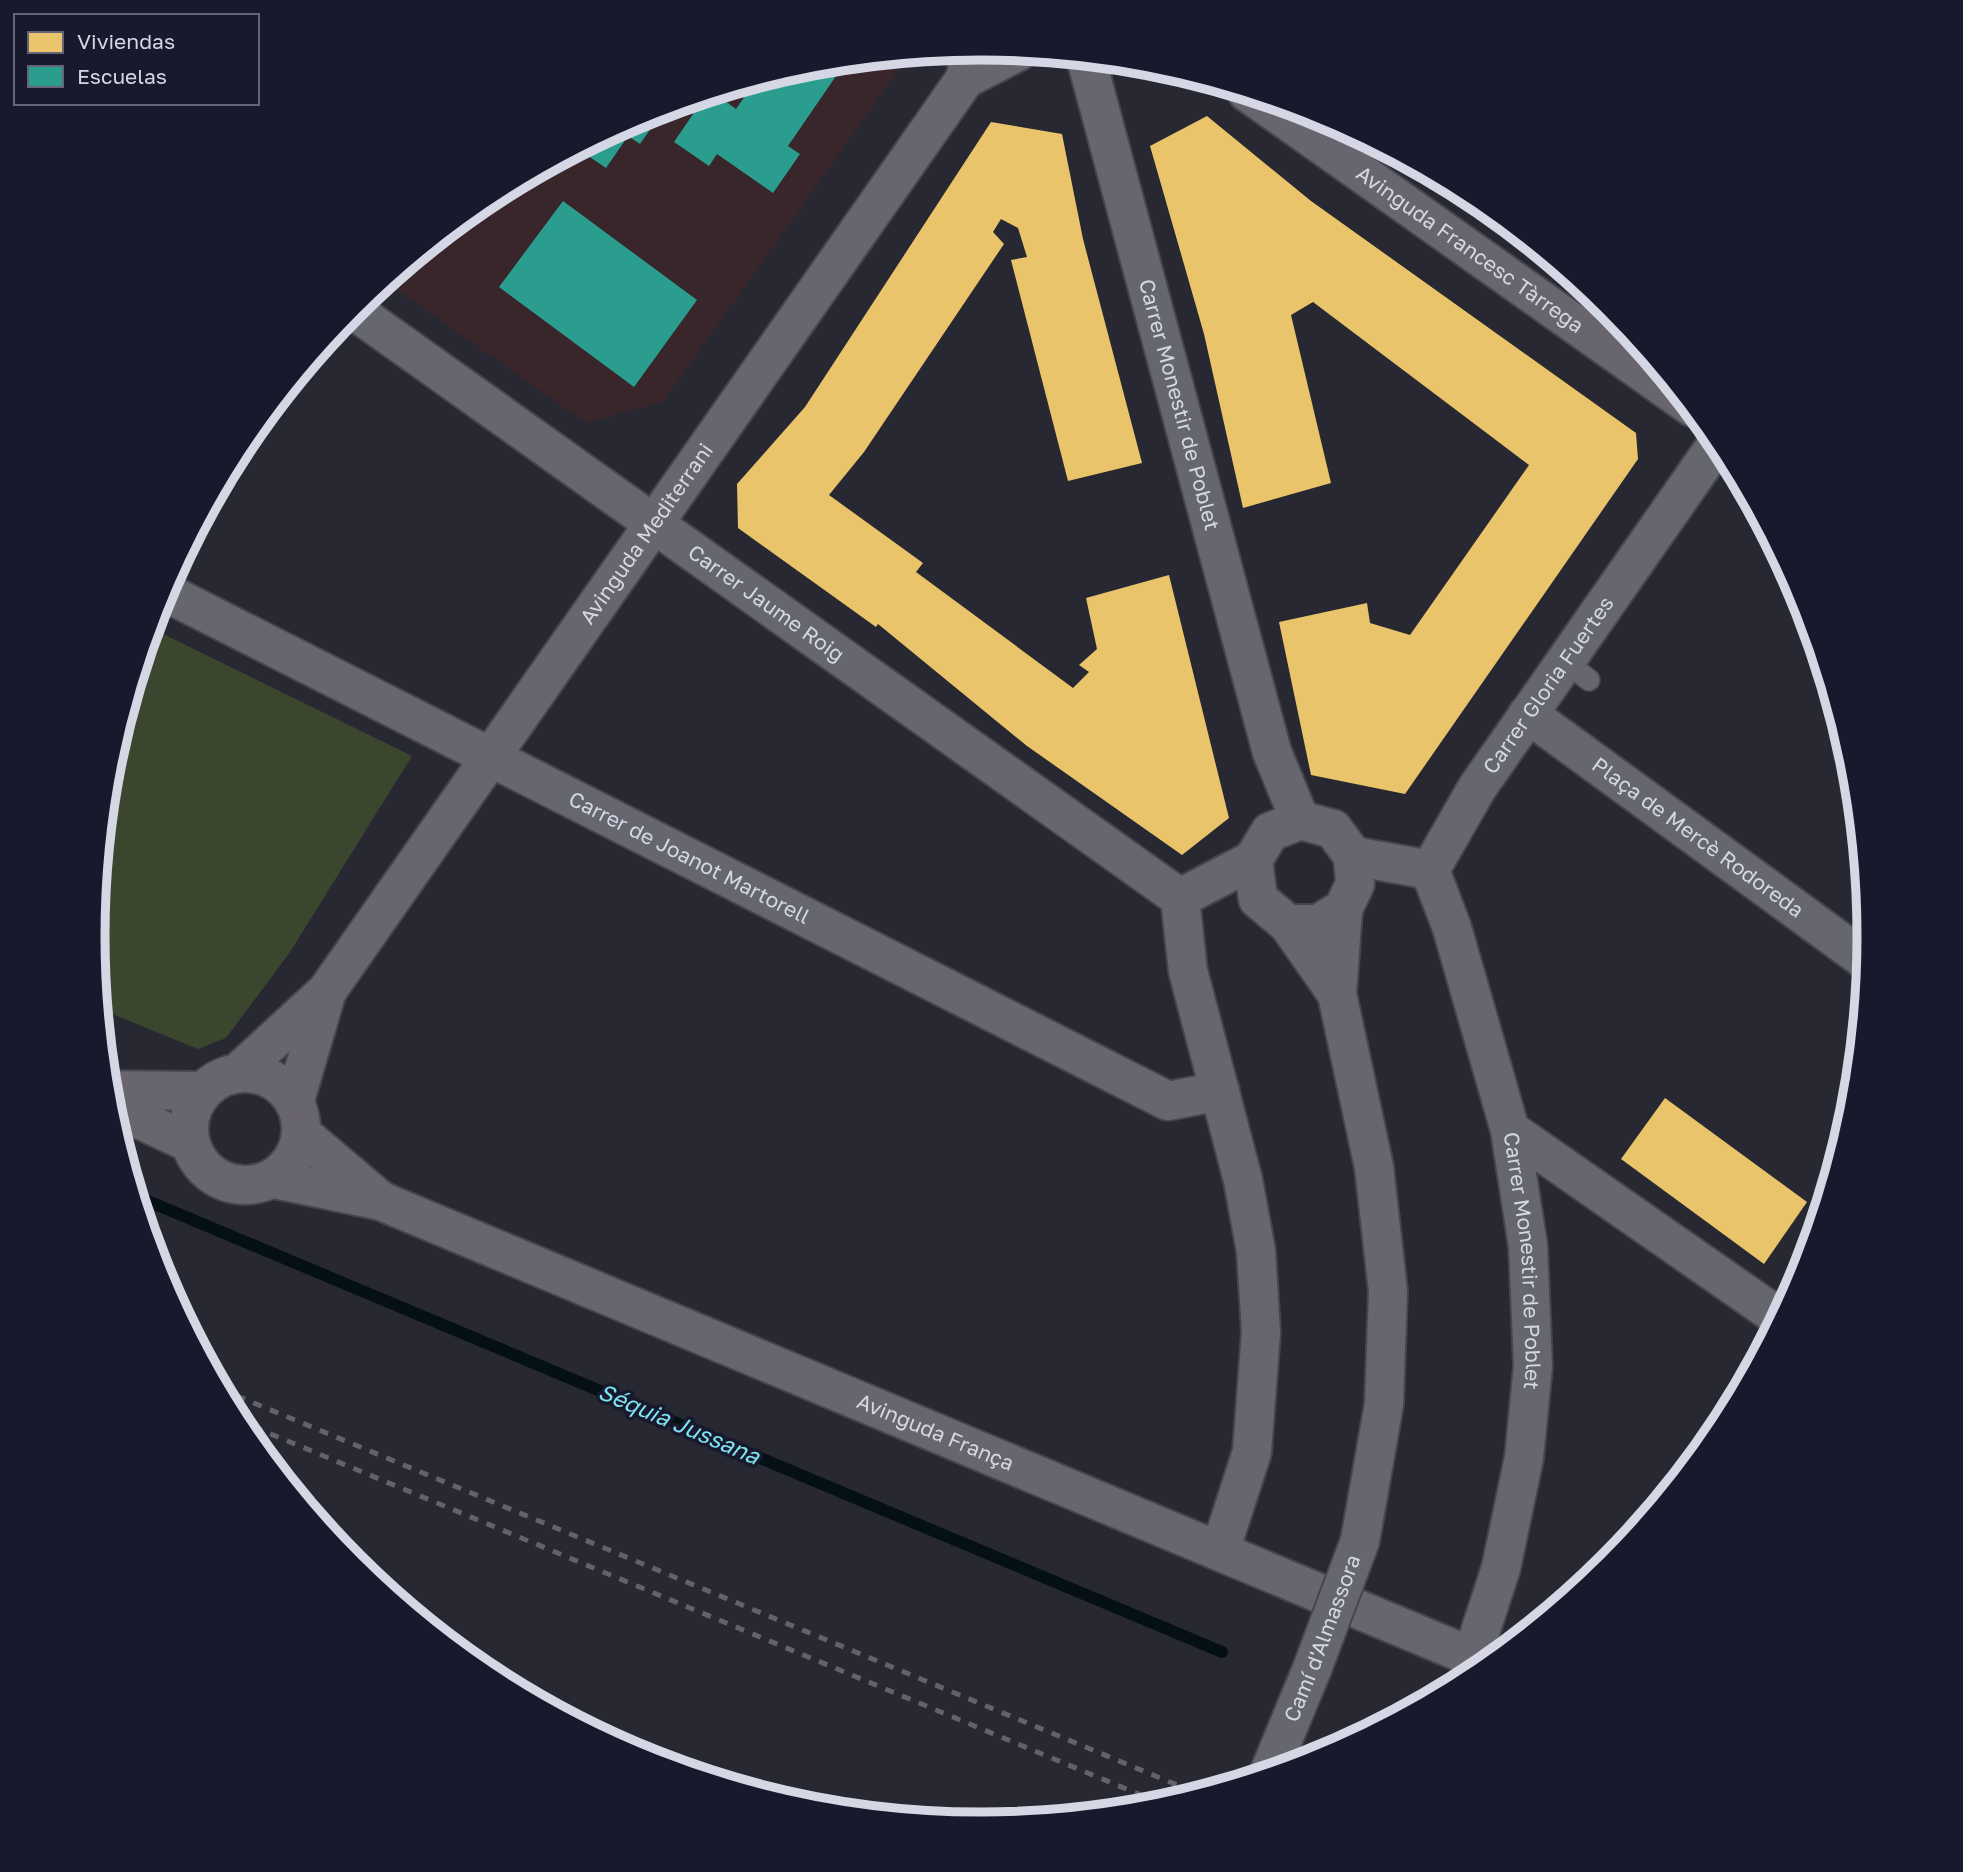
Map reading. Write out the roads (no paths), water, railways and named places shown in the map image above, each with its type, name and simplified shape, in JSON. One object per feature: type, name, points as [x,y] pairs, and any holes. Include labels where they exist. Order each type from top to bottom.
[{"type":"main road","name":"Avinguda Mediterrani","points":[[240,1071],[327,991],[654,524],[969,63]]},
{"type":"main road","name":"Avinguda Francesc Tàrrega","points":[[1271,109],[1665,388]]},
{"type":"main road","name":"Avinguda Mediterrani","points":[[299,1117],[327,991]]},
{"type":"main road","points":[[119,1090],[202,1091],[240,1071],[272,1078],[299,1117],[294,1160],[274,1180],[240,1187],[208,1173],[190,1143],[189,1115],[202,1091]]},
{"type":"main road","points":[[123,1112],[190,1143]]},
{"type":"main road","name":"Avinguda França","points":[[299,1117],[381,1201]]},
{"type":"main road","name":"Avinguda França","points":[[274,1180],[381,1201],[1477,1658]]},
{"type":"street","name":"Carrer Monestir de Poblet","points":[[1088,66],[1272,752],[1274,837]]},
{"type":"street","name":"Carrer Jaume Roig","points":[[362,316],[1180,898]]},
{"type":"street","name":"Carrer Gloria Fuertes","points":[[1430,870],[1477,788],[1528,714],[1577,671],[1712,452]]},
{"type":"street","name":"Carrer de Joanot Martorell","points":[[174,597],[1168,1101],[1220,1091]]},
{"type":"street","name":"Plaça de Mercè Rodoreda","points":[[1528,714],[1857,954]]},
{"type":"street","points":[[1220,1551],[1252,1452],[1261,1332],[1256,1251],[1243,1180],[1188,971],[1180,898],[1274,837],[1333,829],[1353,856],[1355,884],[1342,909],[1337,995]]},
{"type":"street","points":[[1274,837],[1258,899],[1288,924],[1337,995]]},
{"type":"street","points":[[1353,856],[1430,870]]},
{"type":"street","name":"Carrer Monestir de Poblet","points":[[1430,870],[1452,928],[1510,1130],[1528,1246],[1533,1366],[1524,1458],[1482,1655]]},
{"type":"street","points":[[1288,924],[1318,924],[1342,909]]},
{"type":"street","name":"Camí d'Almassora","points":[[1274,1762],[1360,1541],[1384,1404],[1388,1291],[1374,1167],[1337,995]]},
{"type":"street","points":[[1510,1130],[1773,1313]]},
{"type":"waterway","name":"Séquia Jussana","points":[[147,1200],[1222,1652]]},
{"type":"railway","points":[[236,1395],[1185,1788]]},
{"type":"railway","points":[[257,1428],[1146,1797]]}]
